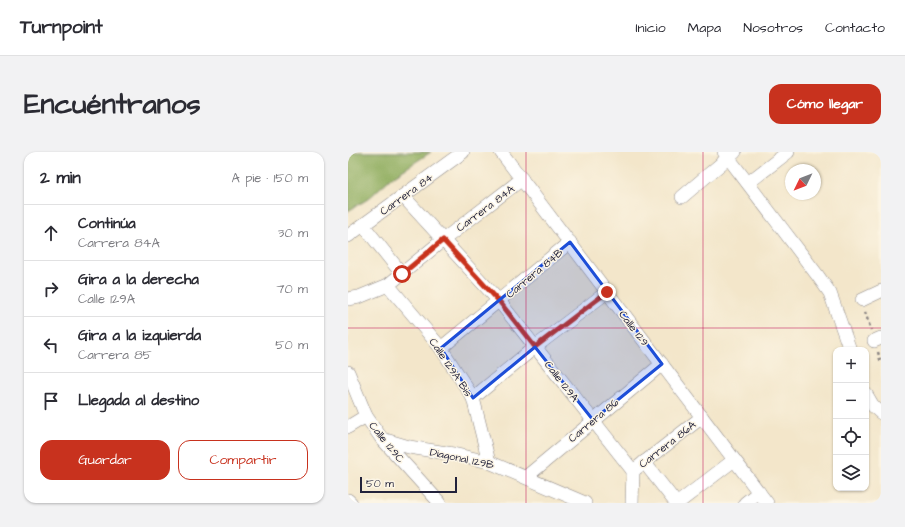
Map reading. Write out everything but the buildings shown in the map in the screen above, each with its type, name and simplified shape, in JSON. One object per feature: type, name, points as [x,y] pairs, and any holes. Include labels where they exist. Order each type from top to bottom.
[{"type":"street","name":"Carrera 84","points":[[348,236],[463,152]]},
{"type":"street","name":"Calle 129","points":[[502,152],[767,503]]},
{"type":"street","points":[[748,183],[788,152]]},
{"type":"street","points":[[682,198],[729,154],[748,183],[830,293],[849,347]]},
{"type":"street","name":"Carrera 84A","points":[[348,299],[359,297],[388,285],[522,179]]},
{"type":"street","name":"Calle 129A","points":[[403,196],[499,301],[632,471]]},
{"type":"street","points":[[363,225],[402,274]]},
{"type":"street","name":"Carrera 84B","points":[[441,348],[570,242]]},
{"type":"street","name":"Calle 129A Bis","points":[[388,285],[441,348],[472,398],[490,462]]},
{"type":"street","points":[[862,300],[881,291]]},
{"type":"street","points":[[472,398],[535,347],[607,292]]},
{"type":"street","name":"Carrera 86","points":[[526,478],[593,420],[662,364]]},
{"type":"street","name":"Calle 129C","points":[[348,372],[366,416],[382,439],[440,503]]},
{"type":"street","points":[[869,399],[873,406],[881,413]]},
{"type":"street","points":[[348,427],[366,416]]},
{"type":"street","name":"Carrera 86A","points":[[632,471],[702,417]]},
{"type":"street","name":"Diagonal 129B","points":[[382,439],[409,447],[490,462],[585,503]]},
{"type":"street","points":[[644,462],[677,503],[734,460]]},
{"type":"street","points":[[632,471],[632,503]]},
{"type":"street","points":[[745,503],[758,492]]},
{"type":"street","points":[[348,500],[351,503]]},
{"type":"highlighted area","points":[[570,242],[662,364],[593,420],[535,347],[473,398],[441,348]]},
{"type":"green space","points":[[348,152],[431,152],[391,178],[368,199],[348,211]]},
{"type":"route","points":[[402,274],[443,240],[499,301],[535,347],[607,292]]}]
